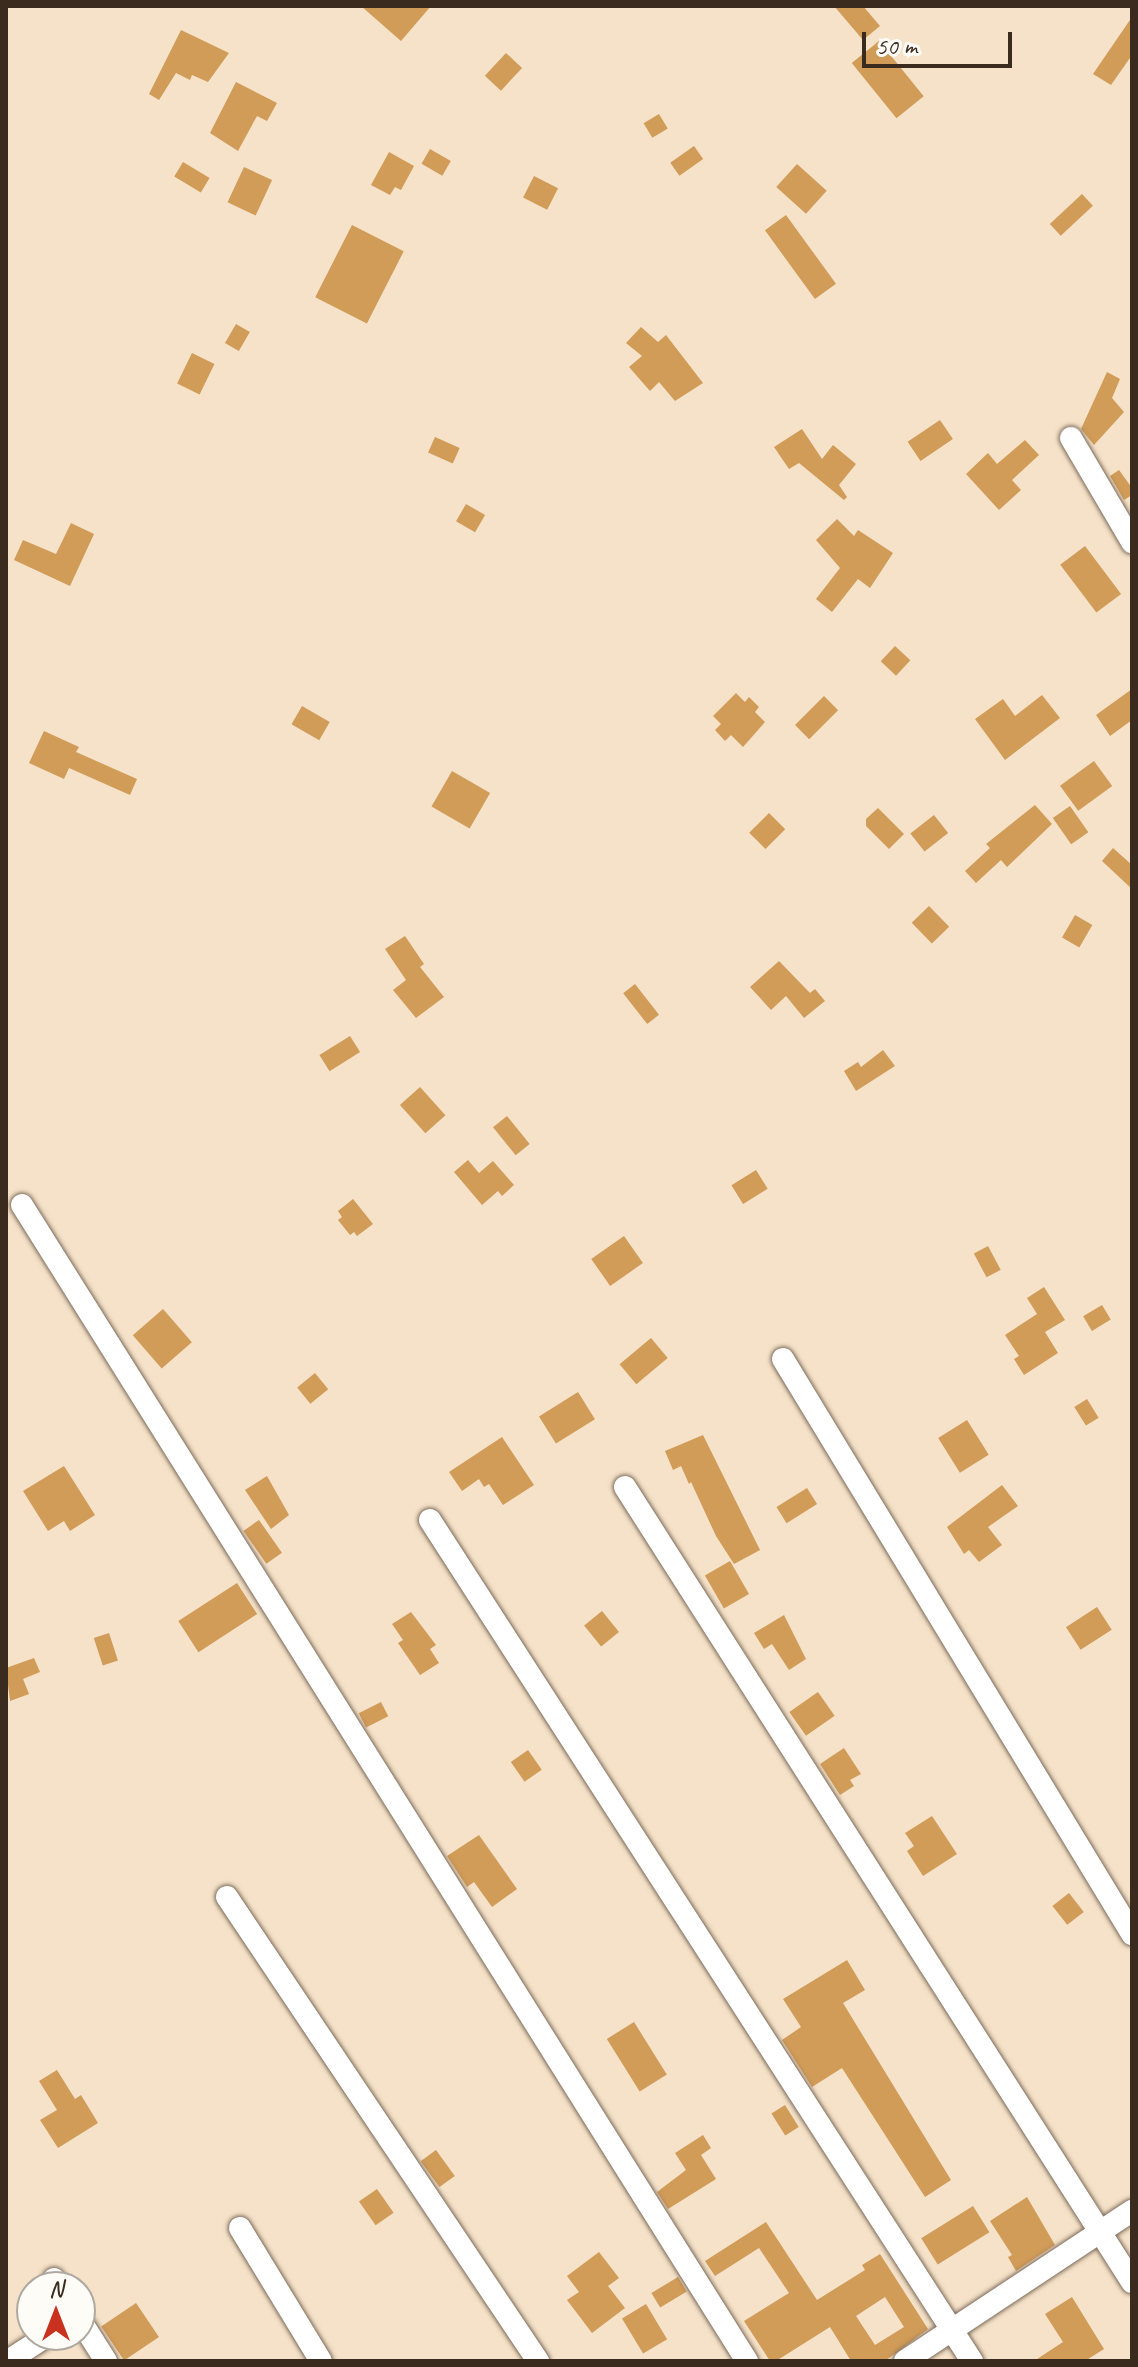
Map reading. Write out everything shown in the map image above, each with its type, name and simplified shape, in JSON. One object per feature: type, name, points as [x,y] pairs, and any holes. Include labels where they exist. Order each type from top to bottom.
[{"type":"street","points":[[1071,438],[1132,542]]},
{"type":"street","points":[[22,1205],[747,2361]]},
{"type":"street","points":[[783,1359],[1132,1934]]},
{"type":"street","points":[[625,1487],[1132,2282]]},
{"type":"street","points":[[430,1520],[972,2361]]},
{"type":"street","points":[[227,1897],[538,2361]]},
{"type":"street","points":[[905,2361],[1132,2211]]},
{"type":"street","points":[[240,2228],[321,2361]]},
{"type":"building","points":[[361,6],[431,6],[401,41]]},
{"type":"building","points":[[834,6],[863,6],[880,26],[863,40]]},
{"type":"building","points":[[1132,17],[1132,55],[1111,85],[1093,74]]},
{"type":"building","points":[[181,30],[229,53],[208,82],[192,75],[190,80],[176,73],[159,100],[149,94]]},
{"type":"building","points":[[879,41],[924,96],[896,118],[852,63]]},
{"type":"building","points":[[506,53],[522,68],[501,91],[485,76]]},
{"type":"building","points":[[236,82],[277,103],[267,121],[257,116],[238,151],[210,133]]},
{"type":"building","points":[[659,114],[668,129],[652,138],[644,123]]},
{"type":"building","points":[[694,146],[703,159],[679,176],[670,163]]},
{"type":"building","points":[[430,149],[451,161],[442,176],[422,164]]},
{"type":"building","points":[[389,152],[414,166],[401,190],[395,187],[390,195],[371,185]]},
{"type":"building","points":[[183,162],[210,178],[201,193],[174,177]]},
{"type":"building","points":[[797,164],[827,191],[806,214],[776,187]]},
{"type":"building","points":[[244,167],[272,180],[256,215],[228,202]]},
{"type":"building","points":[[534,176],[558,188],[547,210],[523,197]]},
{"type":"building","points":[[1082,194],[1093,206],[1061,236],[1050,224]]},
{"type":"building","points":[[786,215],[836,284],[815,299],[765,230]]},
{"type":"building","points":[[352,225],[404,251],[367,324],[315,297]]},
{"type":"building","points":[[236,324],[250,332],[239,351],[225,343]]},
{"type":"building","points":[[641,327],[658,342],[666,335],[703,383],[675,401],[659,382],[650,391],[629,367],[642,356],[626,343]]},
{"type":"building","points":[[192,353],[214,364],[200,395],[177,384]]},
{"type":"building","points":[[1107,372],[1120,379],[1112,398],[1124,412],[1094,445],[1081,429]]},
{"type":"building","points":[[940,420],[953,439],[921,461],[908,442]]},
{"type":"building","points":[[802,429],[822,459],[833,445],[856,464],[839,485],[847,497],[844,500],[799,463],[789,469],[774,447]]},
{"type":"building","points":[[435,437],[460,448],[453,464],[428,453]]},
{"type":"building","points":[[1025,440],[1039,455],[1012,480],[1021,490],[999,510],[966,474],[988,453],[997,464]]},
{"type":"building","points":[[1119,470],[1132,488],[1132,495],[1124,500],[1110,476]]},
{"type":"building","points":[[466,504],[485,515],[475,532],[456,521]]},
{"type":"building","points":[[837,519],[854,536],[858,530],[893,553],[870,588],[858,579],[832,612],[816,599],[840,568],[816,540]]},
{"type":"building","points":[[71,523],[94,534],[70,586],[14,560],[23,540],[56,554]]},
{"type":"building","points":[[1085,546],[1121,594],[1096,613],[1060,565]]},
{"type":"building","points":[[895,646],[910,660],[896,676],[881,661]]},
{"type":"building","points":[[1132,689],[1132,720],[1110,736],[1096,715]]},
{"type":"building","points":[[736,693],[745,702],[749,697],[759,707],[755,712],[765,722],[743,747],[731,735],[725,741],[715,730],[721,724],[713,716]]},
{"type":"building","points":[[1042,695],[1060,718],[1005,760],[975,719],[1003,699],[1015,716]]},
{"type":"building","points":[[824,696],[838,710],[809,739],[795,725]]},
{"type":"building","points":[[302,706],[330,722],[319,740],[292,724]]},
{"type":"building","points":[[44,731],[79,747],[76,752],[137,779],[130,795],[69,768],[64,779],[29,763]]},
{"type":"building","points":[[1094,761],[1112,786],[1078,811],[1060,786]]},
{"type":"building","points":[[452,771],[490,793],[470,829],[432,807]]},
{"type":"building","points":[[1035,805],[1052,824],[1007,867],[1001,860],[976,883],[965,871],[990,848],[986,844]]},
{"type":"building","points":[[1070,806],[1088,832],[1071,844],[1053,818]]},
{"type":"building","points":[[878,808],[904,834],[889,849],[866,826],[866,819]]},
{"type":"building","points":[[769,813],[785,829],[765,849],[749,833]]},
{"type":"building","points":[[934,815],[948,833],[925,852],[910,833]]},
{"type":"building","points":[[1113,848],[1132,865],[1132,889],[1102,861]]},
{"type":"building","points":[[929,906],[949,927],[932,944],[912,923]]},
{"type":"building","points":[[1075,915],[1092,925],[1079,948],[1062,938]]},
{"type":"building","points":[[405,936],[424,964],[420,967],[444,997],[416,1018],[393,990],[406,980],[385,949]]},
{"type":"building","points":[[779,961],[810,993],[815,989],[825,1001],[804,1018],[786,996],[771,1010],[750,987]]},
{"type":"building","points":[[635,984],[659,1015],[647,1024],[623,993]]},
{"type":"building","points":[[350,1036],[360,1052],[330,1071],[319,1055]]},
{"type":"building","points":[[883,1050],[895,1066],[856,1091],[844,1071],[858,1062],[861,1067]]},
{"type":"building","points":[[420,1087],[445,1115],[425,1133],[400,1105]]},
{"type":"building","points":[[507,1116],[530,1144],[516,1155],[493,1127]]},
{"type":"building","points":[[468,1160],[479,1173],[493,1161],[514,1185],[502,1196],[498,1191],[482,1205],[454,1172]]},
{"type":"building","points":[[756,1170],[768,1189],[743,1204],[731,1185]]},
{"type":"building","points":[[353,1199],[373,1224],[357,1236],[354,1232],[350,1235],[338,1220],[342,1217],[338,1211]]},
{"type":"building","points":[[624,1236],[643,1263],[610,1286],[591,1259]]},
{"type":"building","points":[[988,1246],[1001,1270],[987,1277],[974,1254]]},
{"type":"building","points":[[1044,1287],[1065,1320],[1045,1332],[1058,1353],[1024,1375],[1014,1359],[1019,1356],[1005,1335],[1037,1314],[1027,1298]]},
{"type":"building","points":[[1102,1305],[1111,1320],[1092,1331],[1083,1316]]},
{"type":"building","points":[[163,1309],[192,1342],[162,1368],[133,1335]]},
{"type":"building","points":[[651,1338],[668,1358],[636,1384],[620,1364]]},
{"type":"building","points":[[315,1373],[328,1389],[310,1404],[297,1387]]},
{"type":"building","points":[[578,1392],[595,1419],[556,1444],[539,1416]]},
{"type":"building","points":[[1087,1399],[1099,1418],[1086,1426],[1074,1407]]},
{"type":"building","points":[[967,1420],[989,1455],[960,1473],[938,1438]]},
{"type":"building","points":[[703,1435],[760,1550],[734,1564],[716,1536],[691,1482],[689,1484],[681,1466],[673,1470],[665,1451]]},
{"type":"building","points":[[502,1437],[534,1485],[503,1505],[489,1484],[484,1487],[479,1479],[462,1491],[449,1472]]},
{"type":"building","points":[[64,1466],[95,1515],[70,1531],[64,1521],[48,1531],[23,1491]]},
{"type":"building","points":[[267,1476],[289,1515],[271,1529],[245,1490]]},
{"type":"building","points":[[1002,1485],[1018,1506],[988,1527],[1002,1545],[979,1562],[969,1550],[964,1554],[947,1527]]},
{"type":"building","points":[[807,1488],[817,1504],[787,1523],[776,1507]]},
{"type":"building","points":[[259,1520],[282,1553],[266,1564],[243,1531]]},
{"type":"building","points":[[730,1561],[749,1594],[724,1608],[705,1576]]},
{"type":"building","points":[[237,1583],[257,1614],[198,1652],[178,1621]]},
{"type":"building","points":[[1097,1607],[1112,1630],[1081,1650],[1066,1627]]},
{"type":"building","points":[[602,1611],[619,1632],[601,1646],[584,1625]]},
{"type":"building","points":[[411,1612],[436,1645],[430,1649],[439,1663],[420,1675],[398,1643],[403,1640],[392,1624]]},
{"type":"building","points":[[784,1615],[806,1659],[789,1670],[772,1644],[764,1649],[754,1633]]},
{"type":"building","points":[[109,1633],[118,1661],[103,1666],[94,1638]]},
{"type":"building","points":[[34,1658],[40,1672],[23,1679],[29,1694],[10,1701],[6,1668]]},
{"type":"building","points":[[818,1692],[835,1716],[806,1736],[789,1712]]},
{"type":"building","points":[[381,1702],[388,1716],[366,1728],[359,1713]]},
{"type":"building","points":[[844,1748],[861,1774],[850,1780],[854,1786],[840,1795],[820,1764]]},
{"type":"building","points":[[528,1750],[542,1770],[525,1782],[511,1762]]},
{"type":"building","points":[[932,1816],[957,1854],[923,1876],[907,1851],[914,1846],[905,1833]]},
{"type":"building","points":[[479,1835],[517,1889],[492,1907],[474,1882],[467,1887],[447,1856]]},
{"type":"building","points":[[1069,1893],[1084,1912],[1067,1925],[1052,1906]]},
{"type":"building","points":[[847,1960],[865,1990],[843,2003],[951,2180],[925,2197],[842,2068],[812,2087],[782,2040],[801,2027],[783,1999]]},
{"type":"building","points":[[634,2022],[667,2075],[640,2092],[607,2039]]},
{"type":"building","points":[[57,2070],[75,2099],[81,2095],[98,2123],[58,2148],[40,2120],[57,2110],[39,2081]]},
{"type":"building","points":[[785,2105],[799,2127],[785,2136],[771,2113]]},
{"type":"building","points":[[703,2135],[711,2148],[701,2155],[716,2179],[668,2209],[657,2192],[686,2170],[675,2153]]},
{"type":"building","points":[[436,2150],[455,2176],[439,2187],[421,2161]]},
{"type":"building","points":[[377,2189],[394,2213],[376,2225],[359,2202]]},
{"type":"building","points":[[1027,2197],[1055,2245],[1016,2271],[1008,2257],[1012,2255],[990,2221]]},
{"type":"building","points":[[973,2206],[989,2232],[938,2265],[921,2238]]},
{"type":"building","points":[[766,2222],[817,2300],[865,2270],[862,2265],[880,2254],[928,2329],[885,2361],[851,2361],[830,2327],[776,2361],[770,2361],[744,2321],[789,2293],[759,2248],[715,2276],[705,2261]],"holes":[[[885,2297],[904,2327],[875,2345],[856,2316]]]},
{"type":"building","points":[[599,2252],[619,2278],[608,2286],[625,2308],[592,2333],[567,2300],[579,2292],[567,2276]]},
{"type":"building","points":[[678,2277],[687,2292],[660,2308],[651,2293]]},
{"type":"building","points":[[1072,2297],[1104,2349],[1085,2361],[1034,2361],[1063,2342],[1045,2314]]},
{"type":"building","points":[[136,2303],[159,2337],[124,2360],[101,2326]]},
{"type":"building","points":[[646,2304],[667,2339],[643,2354],[622,2318]]}]
